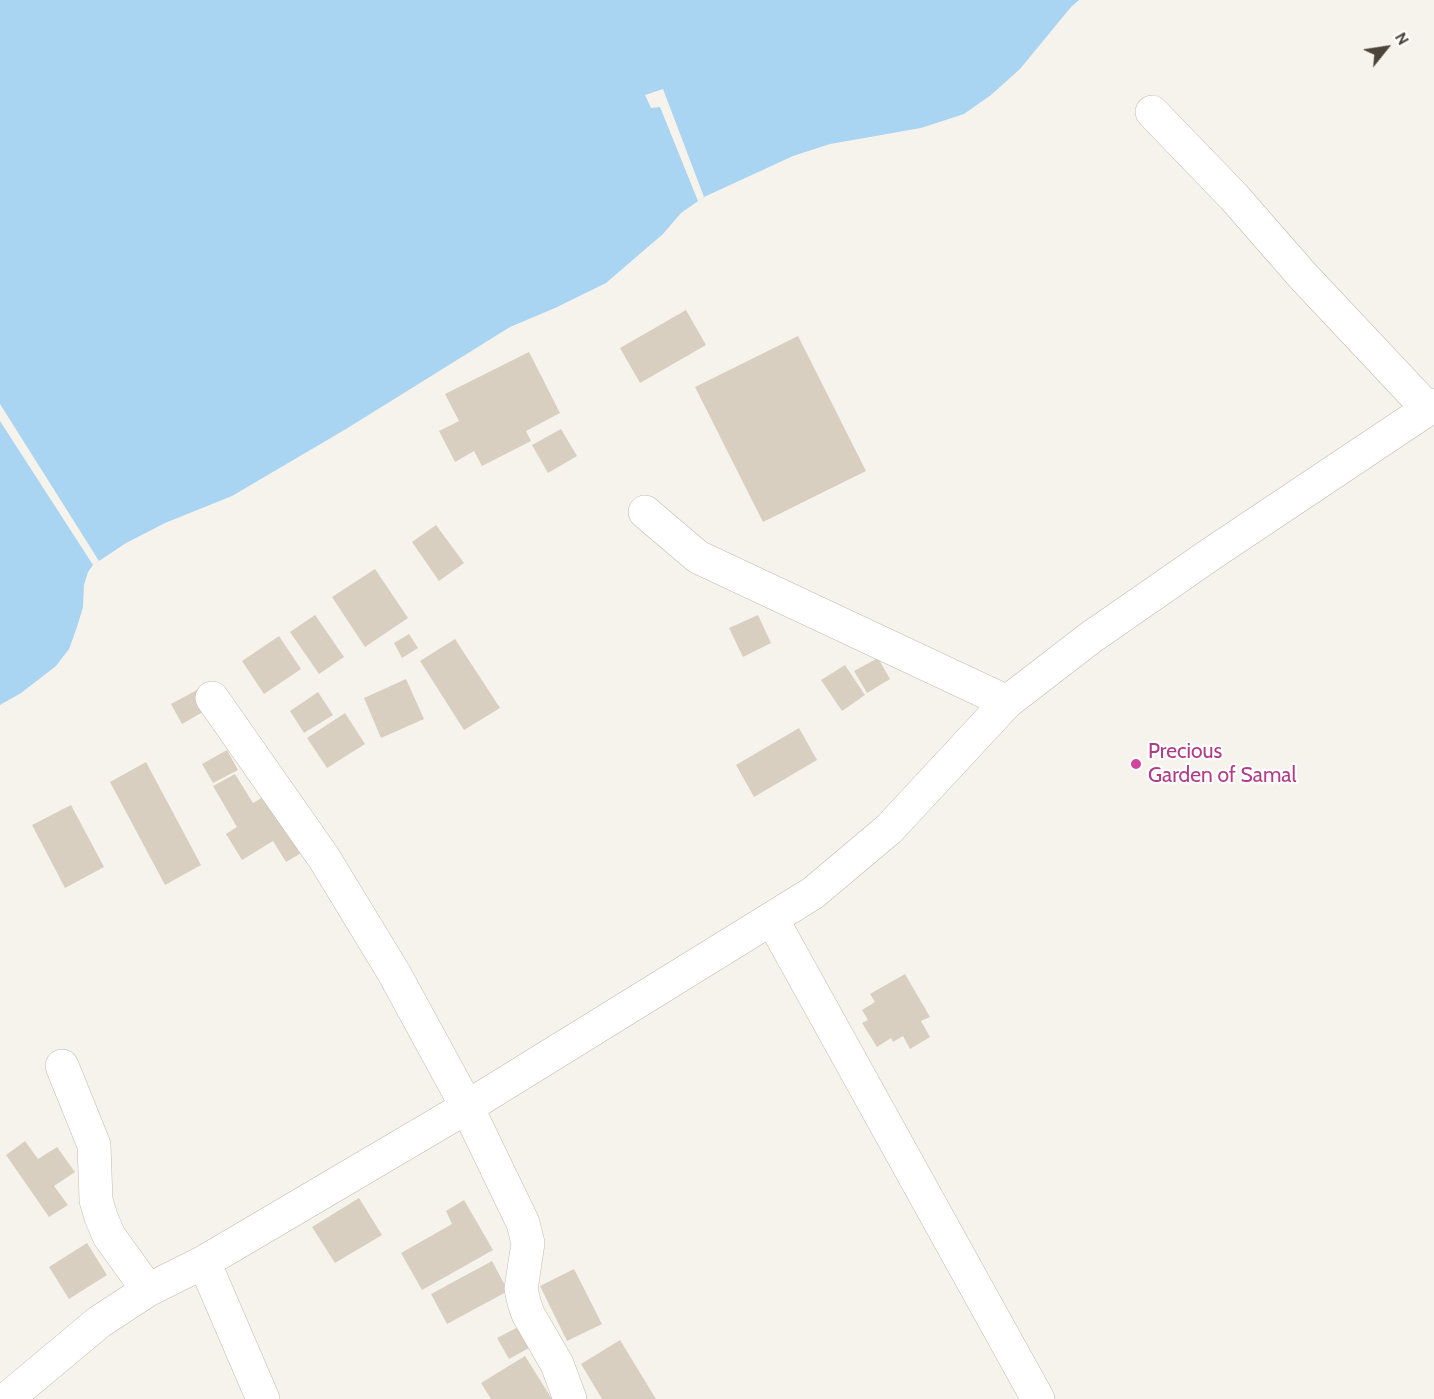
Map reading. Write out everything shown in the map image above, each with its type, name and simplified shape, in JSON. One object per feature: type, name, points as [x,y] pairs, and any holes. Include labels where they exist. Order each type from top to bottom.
[{"type":"street","points":[[7,1399],[99,1322],[148,1290],[204,1262],[467,1107],[813,893],[889,829],[1007,702],[1118,619],[1431,407],[1152,112]]},
{"type":"street","points":[[645,512],[698,557],[1007,702]]},
{"type":"street","points":[[212,698],[324,858],[394,973],[467,1107],[523,1223],[528,1243],[521,1289],[524,1302],[528,1314],[557,1364],[570,1399]]},
{"type":"street","points":[[772,919],[1038,1399]]},
{"type":"street","points":[[62,1066],[94,1145],[96,1200],[101,1217],[110,1236],[148,1290]]},
{"type":"street","points":[[204,1262],[263,1399]]},
{"type":"water","points":[[0,0],[1079,0],[1020,69],[991,95],[964,114],[921,128],[830,144],[793,156],[704,197],[681,213],[663,234],[606,283],[510,327],[346,429],[232,496],[165,523],[126,543],[93,565],[88,572],[84,585],[83,607],[77,627],[69,649],[56,666],[21,693],[0,705]]},
{"type":"pier","points":[[663,89],[704,197],[698,201],[660,107],[651,108],[645,95]]},
{"type":"pier","points":[[0,404],[99,561],[93,565],[0,421]]},
{"type":"building","points":[[686,310],[706,345],[640,383],[620,348]]},
{"type":"building","points":[[798,336],[866,471],[763,522],[695,387]]},
{"type":"building","points":[[529,352],[560,413],[526,431],[531,441],[482,466],[474,451],[455,462],[439,431],[459,421],[445,394]]},
{"type":"building","points":[[561,429],[577,456],[548,473],[532,445]]},
{"type":"building","points":[[436,525],[464,563],[439,581],[412,542]]},
{"type":"building","points":[[375,569],[408,618],[365,647],[332,597]]},
{"type":"building","points":[[315,615],[344,657],[319,674],[290,632]]},
{"type":"building","points":[[758,615],[771,643],[743,657],[729,628]]},
{"type":"building","points":[[409,634],[418,648],[402,658],[394,643]]},
{"type":"building","points":[[279,636],[301,669],[264,694],[242,661]]},
{"type":"building","points":[[455,639],[500,708],[464,730],[420,661]]},
{"type":"building","points":[[878,658],[890,679],[867,693],[854,671]]},
{"type":"building","points":[[845,665],[865,695],[842,711],[821,680]]},
{"type":"building","points":[[406,679],[424,719],[381,738],[364,698]]},
{"type":"building","points":[[197,690],[208,709],[182,724],[171,704]]},
{"type":"building","points":[[318,692],[333,715],[304,733],[290,711]]},
{"type":"building","points":[[345,713],[365,744],[327,768],[307,738]]},
{"type":"building","points":[[799,728],[817,760],[754,797],[736,765]]},
{"type":"building","points":[[227,750],[238,770],[213,783],[202,764]]},
{"type":"building","points":[[146,762],[201,865],[165,885],[110,782]]},
{"type":"building","points":[[235,774],[253,803],[275,790],[310,848],[286,862],[273,841],[242,860],[226,834],[237,827],[213,786]]},
{"type":"building","points":[[71,805],[104,867],[65,888],[32,825]]},
{"type":"building","points":[[905,974],[930,1017],[921,1021],[930,1037],[910,1049],[903,1036],[893,1042],[891,1038],[877,1047],[862,1023],[868,1020],[862,1010],[875,1002],[870,994]]},
{"type":"building","points":[[25,1141],[38,1159],[57,1147],[75,1172],[54,1186],[68,1205],[49,1217],[6,1155]]},
{"type":"building","points":[[359,1198],[382,1235],[335,1263],[312,1227]]},
{"type":"building","points":[[464,1200],[493,1250],[422,1290],[401,1253],[452,1224],[446,1211]]},
{"type":"building","points":[[87,1243],[107,1275],[69,1299],[49,1267]]},
{"type":"building","points":[[492,1261],[508,1291],[447,1324],[431,1294]]},
{"type":"building","points":[[574,1269],[602,1324],[567,1341],[540,1286]]},
{"type":"building","points":[[526,1323],[538,1343],[509,1359],[497,1338]]},
{"type":"building","points":[[620,1340],[656,1399],[602,1399],[581,1364]]},
{"type":"building","points":[[525,1356],[552,1399],[491,1399],[481,1383]]},
{"type":"place","name":"Precious Garden of Samal","points":[[1136,764]]}]
